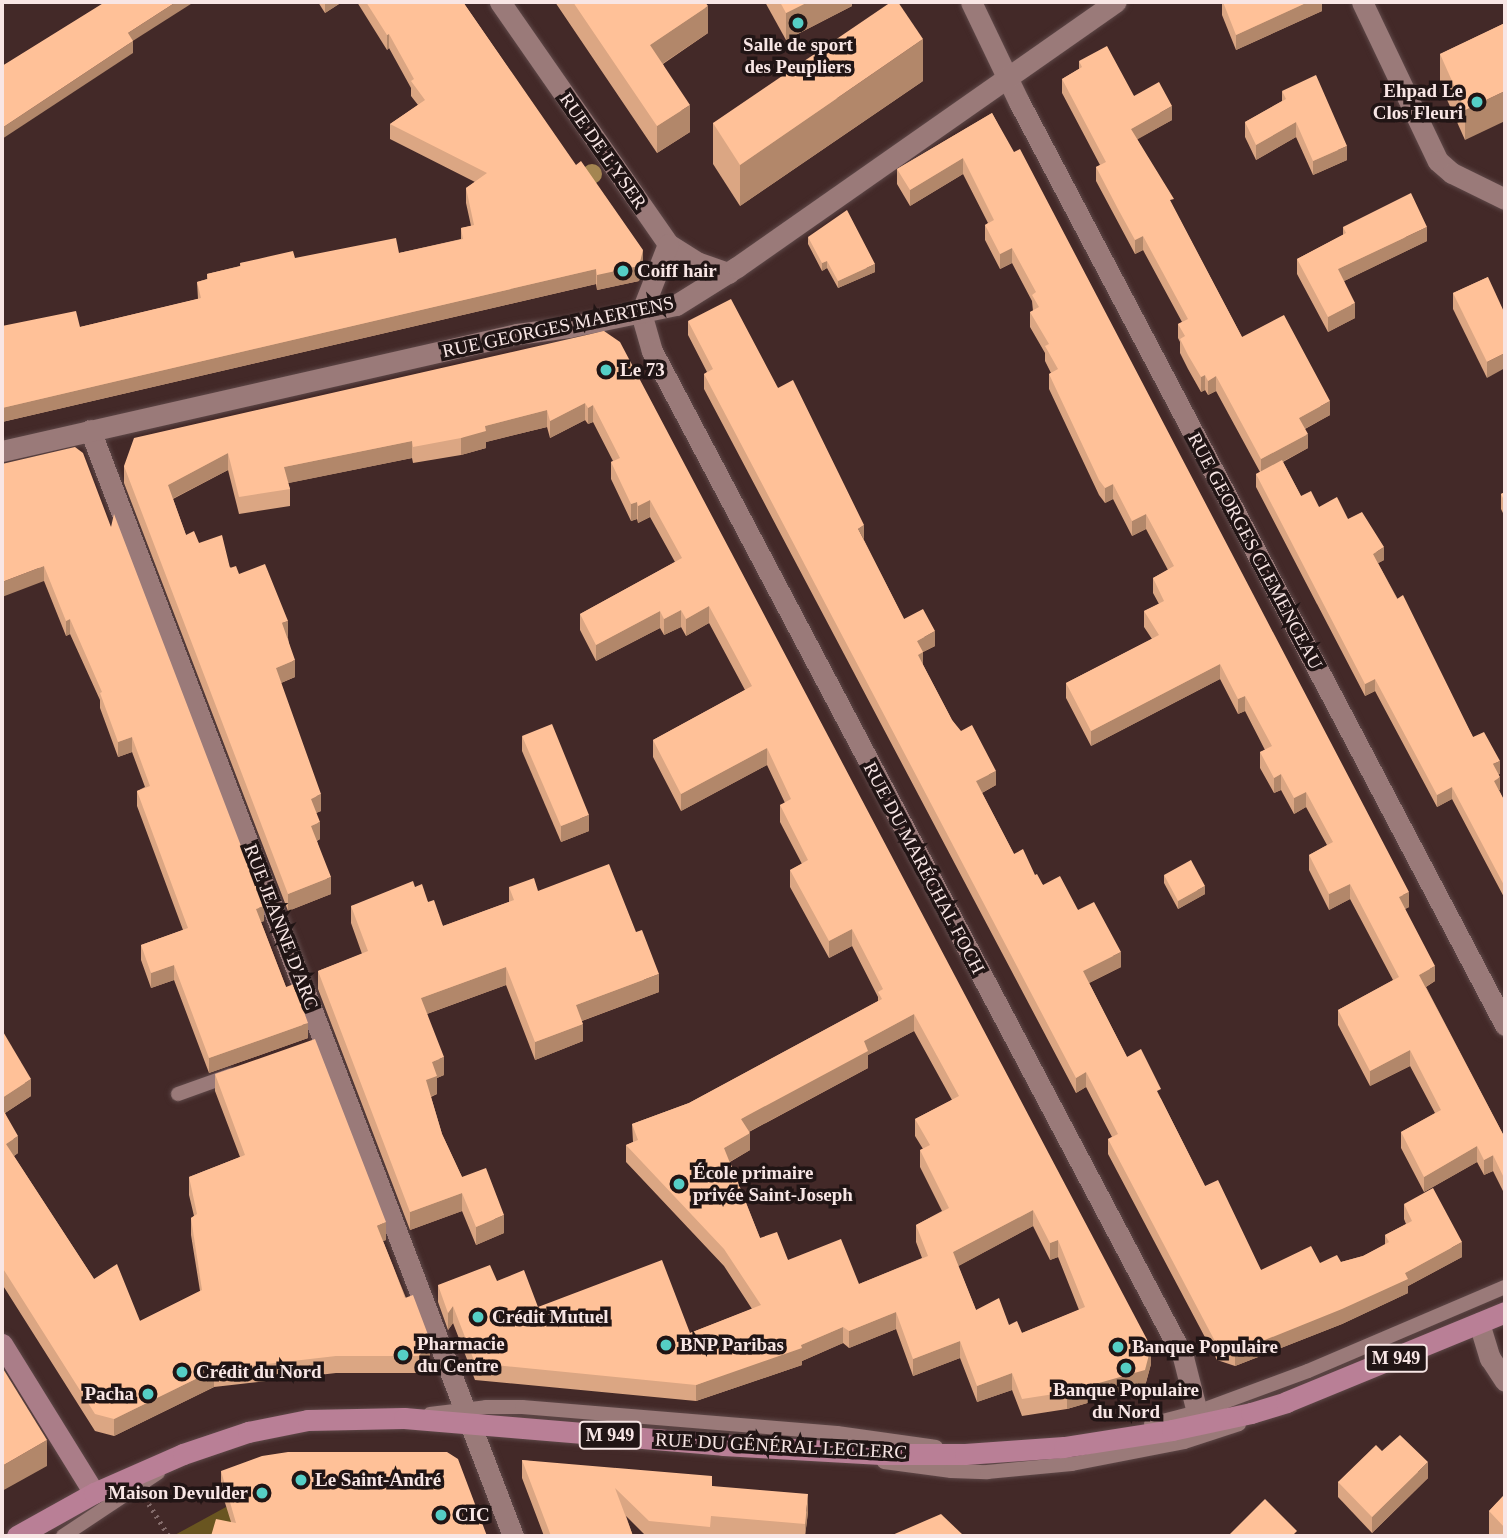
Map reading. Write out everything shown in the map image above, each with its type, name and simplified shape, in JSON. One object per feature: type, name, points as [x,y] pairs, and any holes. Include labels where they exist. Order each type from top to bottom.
[{"type":"main road","name":"RUE DU GÉNÉRAL LECLERC","points":[[17,1536],[94,1493],[183,1454],[248,1432],[309,1420],[468,1417],[820,1451],[965,1454],[1064,1447],[1286,1402],[1505,1312]]},
{"type":"street","name":"RUE DE L'YSER","points":[[500,2],[668,244],[699,262],[728,273]]},
{"type":"street","name":"RUE GEORGES CLEMENCEAU","points":[[971,2],[1009,76],[1019,102],[1505,1025]]},
{"type":"street","name":"RUE GEORGES MAERTENS","points":[[2,451],[517,334],[676,305],[728,273],[1115,2]]},
{"type":"street","points":[[1362,2],[1438,161],[1452,173],[1505,199]]},
{"type":"street","points":[[641,313],[668,244]]},
{"type":"street","name":"RUE DU MARÉCHAL FOCH","points":[[641,313],[652,351],[1176,1343],[1199,1418]]},
{"type":"street","name":"RUE JEANNE D'ARC","points":[[90,430],[320,1044],[513,1536]]},
{"type":"street","points":[[1479,1324],[1490,1358],[1505,1381]]},
{"type":"street","points":[[2,1345],[94,1493]]},
{"type":"lane","points":[[178,1094],[241,1071]]},
{"type":"lane","points":[[1199,1418],[1505,1287]]},
{"type":"lane","points":[[820,1451],[951,1471],[987,1472],[1072,1464],[1184,1443],[1242,1423],[1286,1402]]},
{"type":"lane","points":[[468,1417],[522,1407],[752,1424],[893,1440],[965,1454]]},
{"type":"lane","points":[[63,1536],[183,1454]]},
{"type":"path","points":[[138,1486],[169,1536]]},
{"type":"shaded area","points":[[226,1507],[256,1536],[173,1536]]},
{"type":"building","points":[[105,2],[176,2],[128,33],[133,41],[2,128],[2,66]]},
{"type":"building","points":[[366,2],[463,2],[576,165],[581,161],[643,250],[639,266],[597,275],[596,269],[2,408],[2,326],[76,311],[80,327],[201,298],[197,282],[208,279],[207,274],[241,266],[240,263],[293,251],[295,258],[396,238],[399,253],[463,239],[461,228],[474,225],[466,188],[487,173],[390,124],[425,100],[411,81],[414,79],[389,34],[387,35]]},
{"type":"building","points":[[573,2],[705,2],[708,6],[650,45],[690,105],[657,126]]},
{"type":"building","points":[[780,2],[808,2],[786,13]]},
{"type":"building","points":[[891,2],[898,2],[923,39],[740,165],[713,123]]},
{"type":"building","points":[[1223,2],[1308,2],[1236,35]]},
{"type":"building","points":[[1505,23],[1505,91],[1465,110],[1440,54]]},
{"type":"building","points":[[1107,46],[1134,96],[1159,82],[1172,106],[1131,129],[1174,199],[1170,200],[1242,337],[1284,315],[1330,401],[1299,418],[1308,434],[1261,459],[1216,376],[1208,381],[1205,375],[1201,377],[1188,355],[1180,339],[1185,336],[1178,324],[1188,319],[1143,236],[1135,240],[1118,209],[1096,167],[1106,162],[1062,79],[1082,67],[1079,61]]},
{"type":"building","points":[[1316,75],[1347,146],[1313,161],[1296,122],[1256,145],[1245,122],[1286,99],[1282,91]]},
{"type":"building","points":[[992,113],[1014,152],[1020,149],[1409,892],[1399,897],[1435,966],[1419,975],[1505,1138],[1505,1180],[1493,1155],[1484,1160],[1477,1146],[1424,1177],[1401,1132],[1441,1110],[1410,1050],[1370,1071],[1338,1010],[1399,977],[1350,884],[1329,894],[1309,855],[1333,842],[1306,792],[1294,798],[1281,774],[1274,778],[1260,752],[1272,746],[1245,696],[1238,699],[1220,664],[1091,731],[1066,683],[1159,635],[1144,611],[1164,601],[1153,578],[1174,566],[1146,514],[1132,521],[1113,484],[1105,488],[1099,480],[1049,374],[1058,369],[1045,346],[1049,344],[1030,312],[1039,307],[1032,295],[1036,292],[1012,248],[1000,254],[985,225],[994,220],[963,158],[910,190],[897,169]]},
{"type":"building","points":[[1411,193],[1427,227],[1338,269],[1355,303],[1328,317],[1297,259],[1346,233],[1343,227]]},
{"type":"building","points":[[847,210],[875,264],[838,281],[827,261],[822,263],[808,237]]},
{"type":"building","points":[[1488,277],[1505,314],[1505,353],[1487,362],[1453,293]]},
{"type":"building","points":[[731,299],[778,388],[793,380],[864,525],[858,529],[904,619],[923,609],[935,631],[917,641],[923,652],[918,655],[952,720],[961,731],[972,725],[996,771],[976,781],[1014,854],[1023,849],[1035,875],[1037,874],[1043,885],[1060,876],[1078,910],[1094,902],[1121,952],[1083,971],[1127,1057],[1141,1049],[1161,1089],[1157,1091],[1205,1186],[1218,1180],[1261,1270],[1311,1246],[1320,1263],[1337,1255],[1341,1262],[1363,1256],[1389,1242],[1385,1235],[1412,1221],[1404,1204],[1433,1188],[1462,1242],[1405,1273],[1408,1279],[1342,1309],[1235,1352],[1217,1345],[1108,1139],[1118,1134],[1086,1072],[1076,1078],[704,374],[713,369],[688,321]]},
{"type":"building","points":[[604,331],[620,342],[1151,1347],[1145,1370],[1067,1392],[1022,1399],[1012,1373],[977,1386],[960,1341],[913,1359],[896,1312],[849,1331],[843,1327],[801,1345],[802,1348],[696,1385],[475,1363],[453,1306],[448,1313],[438,1285],[490,1265],[497,1281],[524,1270],[538,1307],[662,1260],[690,1333],[761,1305],[724,1249],[626,1145],[638,1140],[632,1124],[689,1103],[882,999],[878,992],[883,989],[852,929],[829,941],[790,870],[808,860],[780,805],[791,799],[767,748],[681,794],[653,740],[752,686],[709,606],[686,619],[681,610],[664,619],[660,611],[596,645],[580,614],[682,558],[650,500],[638,506],[637,502],[631,504],[611,462],[620,458],[593,405],[588,408],[585,403],[550,421],[547,410],[485,426],[486,431],[461,438],[413,447],[412,441],[284,467],[290,489],[239,497],[228,453],[168,485],[186,535],[194,531],[199,543],[222,535],[230,568],[236,566],[239,574],[265,564],[288,621],[282,623],[295,660],[276,668],[321,794],[311,799],[320,822],[311,826],[331,877],[288,894],[124,466],[134,438]],"holes":[[[914,1014],[959,1096],[915,1119],[930,1145],[920,1150],[949,1208],[916,1225],[928,1256],[859,1284],[841,1239],[788,1260],[777,1232],[760,1238],[724,1148],[750,1133],[741,1119],[868,1051],[864,1041]],[[1033,1210],[1050,1243],[1058,1240],[1085,1307],[1022,1333],[1017,1321],[1009,1325],[999,1298],[976,1310],[953,1252]]]},
{"type":"building","points":[[75,447],[83,453],[111,527],[114,514],[264,906],[256,909],[286,987],[294,984],[308,1023],[209,1058],[174,965],[151,973],[141,945],[188,928],[137,791],[150,786],[132,737],[118,742],[100,693],[102,692],[70,619],[66,621],[44,566],[2,582],[2,464]]},
{"type":"building","points":[[1282,460],[1301,496],[1311,491],[1319,507],[1337,497],[1348,519],[1362,512],[1384,547],[1373,554],[1397,599],[1403,595],[1473,737],[1484,732],[1500,761],[1493,764],[1500,777],[1494,781],[1505,802],[1505,887],[1452,787],[1437,795],[1375,679],[1365,684],[1256,474]]},
{"type":"building","points":[[552,724],[589,815],[561,826],[522,736]]},
{"type":"building","points":[[1191,860],[1205,886],[1178,901],[1164,875]]},
{"type":"building","points":[[609,864],[636,932],[642,930],[659,974],[576,1005],[583,1024],[535,1042],[506,967],[421,998],[444,1057],[432,1062],[437,1076],[426,1080],[442,1134],[462,1177],[486,1168],[504,1215],[476,1227],[462,1193],[410,1212],[318,971],[368,951],[351,906],[413,881],[415,887],[422,884],[428,902],[434,900],[443,926],[514,900],[509,887],[534,878],[538,891]]},
{"type":"building","points":[[2,1030],[31,1079],[2,1098]]},
{"type":"building","points":[[315,1039],[386,1222],[377,1226],[405,1298],[413,1295],[430,1340],[419,1356],[336,1356],[214,1370],[114,1419],[95,1414],[2,1267],[2,1108],[18,1136],[6,1144],[94,1279],[117,1264],[140,1321],[202,1290],[191,1218],[197,1214],[189,1177],[245,1155],[215,1074]]},
{"type":"building","points":[[2,1367],[47,1440],[2,1466]]},
{"type":"building","points":[[1400,1435],[1428,1462],[1372,1517],[1338,1482],[1376,1445],[1382,1451]]},
{"type":"building","points":[[288,1452],[447,1452],[458,1459],[487,1536],[211,1536],[216,1519],[236,1523],[221,1471],[262,1456]]},
{"type":"building","points":[[522,1460],[712,1476],[712,1486],[808,1494],[805,1524],[711,1516],[710,1527],[649,1521],[615,1488],[633,1536],[551,1536]]},
{"type":"building","points":[[1505,1494],[1505,1528],[1489,1511]]},
{"type":"building","points":[[1265,1499],[1297,1531],[1292,1536],[1228,1536]]},
{"type":"building","points":[[941,1514],[964,1536],[890,1536]]},
{"type":"place","name":"Salle de sport des Peupliers","points":[[798,23]]},
{"type":"place","name":"Ehpad Le Clos Fleuri","points":[[1477,102]]},
{"type":"place","name":"Coiff hair","points":[[623,271]]},
{"type":"place","name":"Le 73","points":[[606,370]]},
{"type":"place","name":"École primaire privée Saint-Joseph","points":[[679,1184]]},
{"type":"place","name":"Crédit Mutuel","points":[[478,1317]]},
{"type":"place","name":"BNP Paribas","points":[[666,1345]]},
{"type":"place","name":"Banque Populaire","points":[[1118,1347]]},
{"type":"place","name":"Pharmacie du Centre","points":[[403,1355]]},
{"type":"place","name":"Banque Populaire du Nord","points":[[1126,1368]]},
{"type":"place","name":"Crédit du Nord","points":[[182,1372]]},
{"type":"place","name":"Pacha","points":[[148,1394]]},
{"type":"place","name":"Le Saint-André","points":[[301,1480]]},
{"type":"place","name":"Maison Devulder","points":[[262,1493]]},
{"type":"place","name":"CIC","points":[[441,1515]]}]
